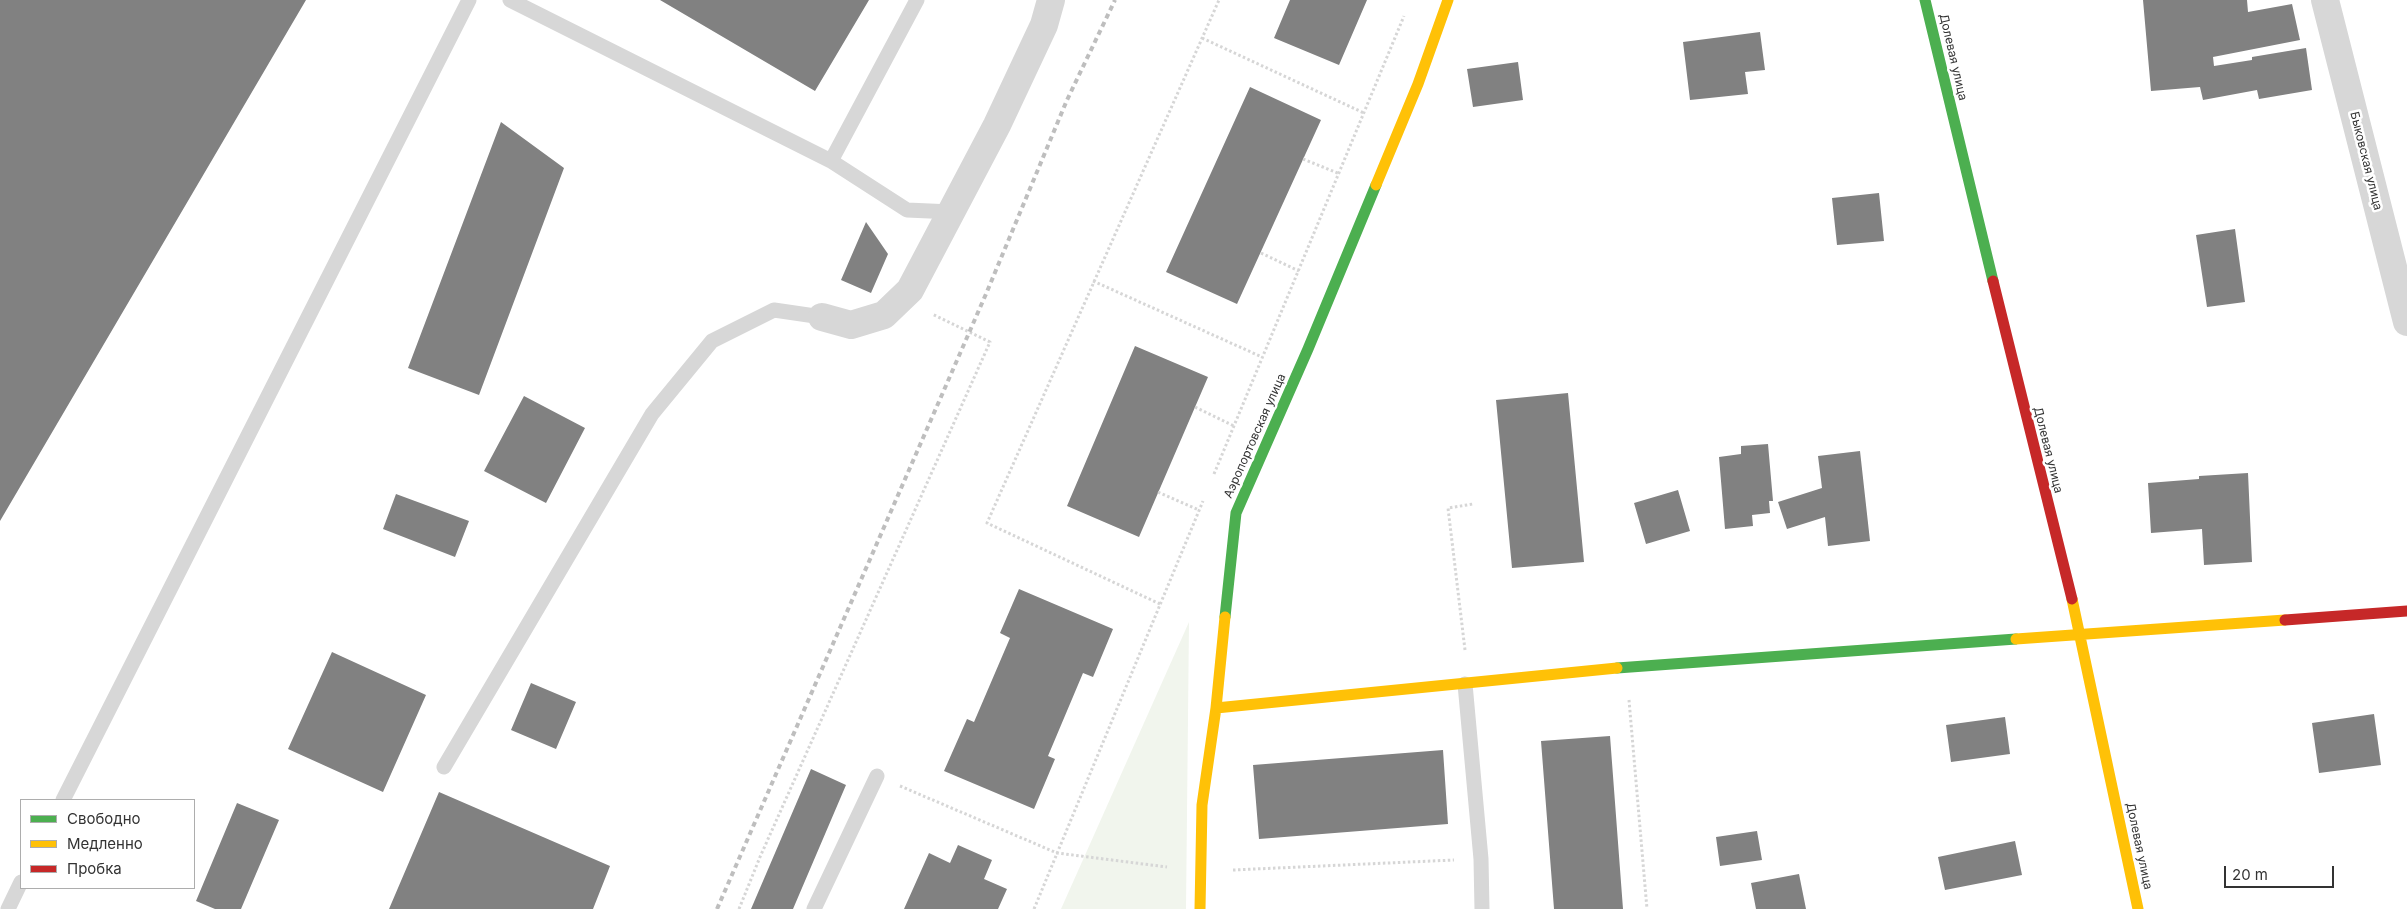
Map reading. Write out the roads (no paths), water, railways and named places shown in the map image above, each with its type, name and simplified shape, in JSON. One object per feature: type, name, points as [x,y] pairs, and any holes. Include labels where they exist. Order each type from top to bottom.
[{"type":"street","points":[[822,317],[851,324],[884,315],[910,290],[1013,92],[1044,24],[1051,0]]},
{"type":"street","name":"Аэропортовская улица","points":[[1200,909],[1202,805],[1216,708],[1236,513],[1333,289],[1418,84],[1448,0]]},
{"type":"street","name":"Долевая улица","points":[[1925,0],[2015,378],[2081,633],[2138,909]]},
{"type":"street","name":"Быковская улица","points":[[2325,0],[2407,322]]},
{"type":"street","points":[[1216,708],[1626,667],[2407,611]]},
{"type":"lane","points":[[64,799],[468,0]]},
{"type":"lane","points":[[510,0],[831,161],[907,210],[952,212]]},
{"type":"lane","points":[[831,161],[917,0]]},
{"type":"lane","points":[[444,767],[652,414],[712,341],[774,310],[822,317]]},
{"type":"lane","points":[[1465,684],[1481,859],[1482,909]]},
{"type":"lane","points":[[814,909],[877,776]]},
{"type":"lane","points":[[8,909],[20,884]]},
{"type":"railway","points":[[717,909],[986,294],[1067,100],[1115,0]]}]
